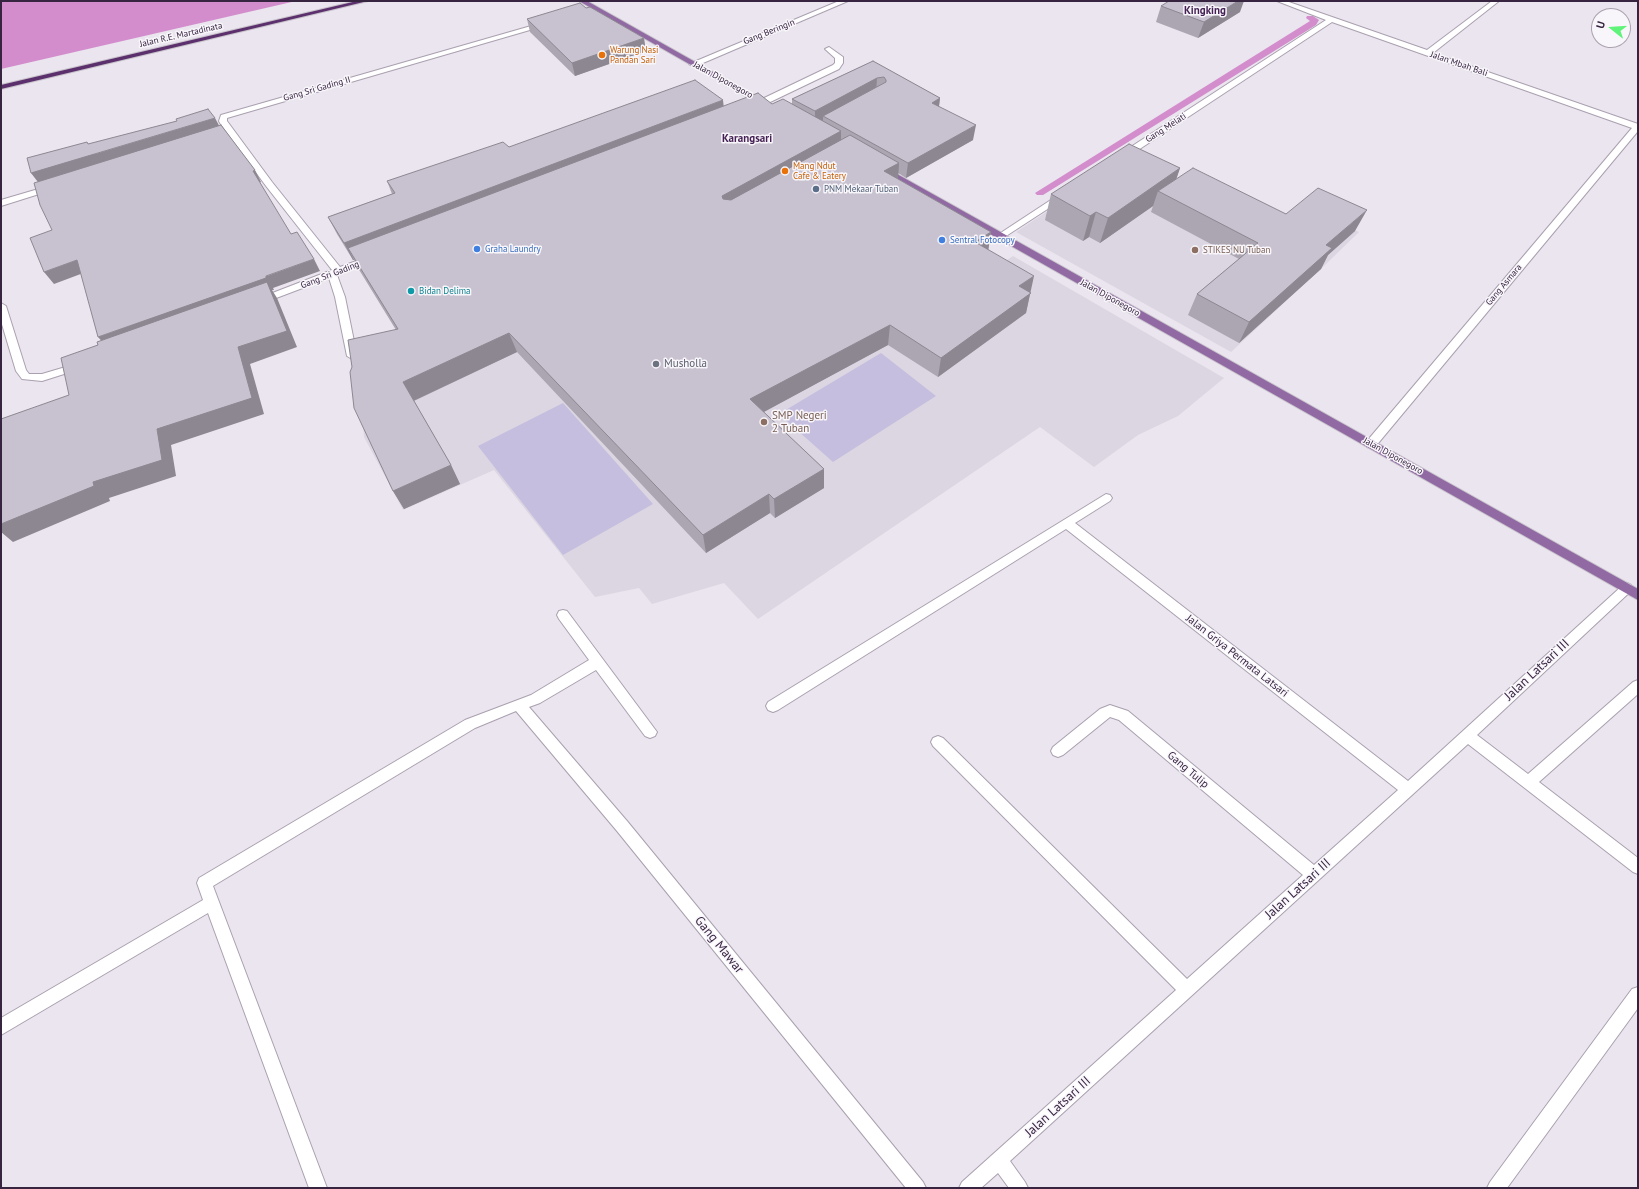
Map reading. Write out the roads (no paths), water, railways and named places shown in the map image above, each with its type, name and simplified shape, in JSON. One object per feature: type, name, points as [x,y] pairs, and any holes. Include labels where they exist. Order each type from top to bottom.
[{"type":"highway","name":"Jalan R.E. Martadinata","points":[[1,87],[365,1]]},
{"type":"main road","name":"Jalan Diponegoro","points":[[582,1],[593,10],[693,64],[764,106]]},
{"type":"main road","name":"Jalan Diponegoro","points":[[877,167],[1632,591]]},
{"type":"street","name":"Gang Beringin","points":[[693,64],[845,1]]},
{"type":"street","name":"Jalan Mbah Bali","points":[[1280,1],[1638,127]]},
{"type":"street","points":[[1483,1],[1494,3]]},
{"type":"street","points":[[1428,53],[1494,3]]},
{"type":"street","name":"Gang Melati","points":[[1113,162],[1332,19]]},
{"type":"street","name":"Gang Sri Gading II","points":[[335,272],[269,184],[227,133],[222,120],[224,117],[230,114],[551,22]]},
{"type":"street","points":[[764,106],[836,67],[839,63],[839,56],[829,49]]},
{"type":"street","name":"Gang Asmara","points":[[1371,444],[1638,127]]},
{"type":"street","points":[[1,203],[60,184]]},
{"type":"street","points":[[1000,236],[1073,188]]},
{"type":"street","name":"Gang Sri Gading","points":[[254,303],[382,254]]},
{"type":"street","points":[[335,272],[354,366]]},
{"type":"street","points":[[1,306],[21,371],[26,377],[42,378],[89,362]]},
{"type":"street","points":[[773,706],[1106,498]]},
{"type":"street","name":"Jalan Griya Permata Latsari","points":[[1066,523],[1408,789]]},
{"type":"street","name":"Jalan Latsari III","points":[[968,1188],[1467,735],[1632,591]]},
{"type":"street","points":[[563,615],[650,732]]},
{"type":"street","points":[[318,1188],[204,882],[470,724],[534,700],[598,662]]},
{"type":"street","points":[[1528,783],[1638,686]]},
{"type":"street","name":"Gang Mawar","points":[[519,705],[627,832],[917,1188]]},
{"type":"street","name":"Gang Tulip","points":[[1058,751],[1105,713],[1110,711],[1123,715],[1314,875]]},
{"type":"street","points":[[1467,735],[1638,867]]},
{"type":"street","points":[[938,742],[1187,990]]},
{"type":"street","points":[[1,1026],[211,903]]},
{"type":"street","points":[[1496,1188],[1638,996]]},
{"type":"street","points":[[999,1160],[1019,1188]]},
{"type":"waterway","points":[[1040,193],[1313,23],[1315,20],[1310,18]]},
{"type":"place","name":"Warung Nasi Pandan Sari","points":[[602,55]]},
{"type":"place","name":"Mang Ndut Cafe & Eatery","points":[[785,171]]},
{"type":"place","name":"PNM Mekaar Tuban","points":[[816,189]]},
{"type":"place","name":"Sentral Fotocopy","points":[[942,240]]},
{"type":"place","name":"Graha Laundry","points":[[477,249]]},
{"type":"place","name":"STIKES NU Tuban","points":[[1195,250]]},
{"type":"place","name":"Bidan Delima","points":[[411,291]]},
{"type":"place","name":"Musholla","points":[[656,364]]},
{"type":"place","name":"SMP Negeri 2 Tuban","points":[[764,422]]},
{"type":"district","name":"Kingking","points":[[1205,11]]},
{"type":"district","name":"Karangsari","points":[[747,139]]}]
